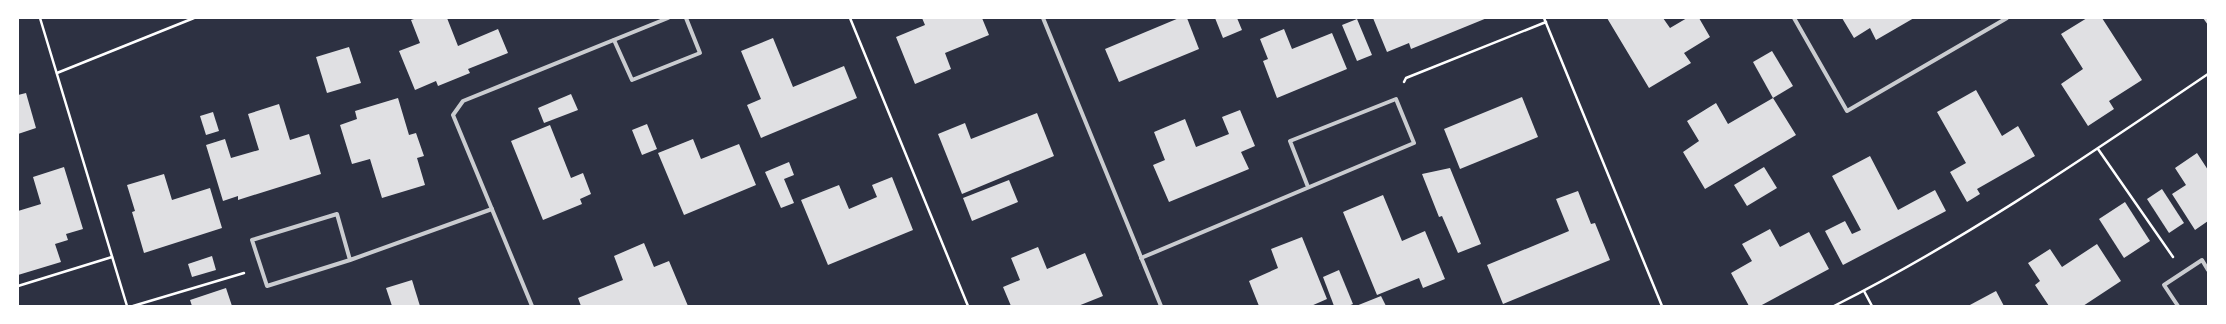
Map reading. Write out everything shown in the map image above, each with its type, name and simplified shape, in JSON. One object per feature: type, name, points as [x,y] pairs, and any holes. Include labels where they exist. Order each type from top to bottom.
[{"type":"street","points":[[532,306],[453,114],[463,101],[668,18]]},
{"type":"street","points":[[614,40],[632,80],[700,53],[686,18]]},
{"type":"street","points":[[1044,18],[1141,258],[1162,306]]},
{"type":"street","points":[[1794,18],[1847,111],[2007,18]]},
{"type":"street","points":[[1141,258],[1414,143],[1396,99],[1290,141],[1308,187]]},
{"type":"street","points":[[350,260],[337,214],[252,240],[260,269],[267,286],[350,260],[492,208]]},
{"type":"street","points":[[2178,306],[2164,285],[2202,260],[2208,270]]},
{"type":"path","points":[[40,18],[127,306]]},
{"type":"path","points":[[57,73],[194,18]]},
{"type":"path","points":[[850,18],[968,306]]},
{"type":"path","points":[[1544,18],[1662,306]]},
{"type":"path","points":[[1396,99],[1406,78],[1546,22]]},
{"type":"path","points":[[1834,306],[1864,291],[1984,222],[2098,149],[2208,74]]},
{"type":"path","points":[[2098,149],[2184,272]]},
{"type":"path","points":[[18,286],[112,257]]},
{"type":"path","points":[[133,306],[260,269]]},
{"type":"path","points":[[1864,291],[1872,306]]},
{"type":"building","points":[[417,18],[447,18],[458,46],[498,29],[508,53],[468,69],[470,73],[438,86],[436,81],[415,90],[399,51],[420,43],[411,20]]},
{"type":"building","points":[[922,18],[982,18],[989,35],[945,53],[951,69],[915,84],[896,37],[925,25]]},
{"type":"building","points":[[1179,18],[1187,18],[1199,49],[1119,82],[1105,49]]},
{"type":"building","points":[[1215,18],[1237,18],[1242,30],[1223,38]]},
{"type":"building","points":[[1373,18],[1487,18],[1411,49],[1409,43],[1387,52]]},
{"type":"building","points":[[1607,18],[1663,18],[1670,28],[1687,18],[1699,18],[1710,37],[1684,53],[1691,63],[1649,88]]},
{"type":"building","points":[[1842,18],[1914,18],[1876,40],[1870,28],[1854,38]]},
{"type":"building","points":[[2087,18],[2102,18],[2142,80],[2109,101],[2114,109],[2088,126],[2061,84],[2083,69],[2061,34]]},
{"type":"building","points":[[2203,18],[2208,18],[2208,25]]},
{"type":"building","points":[[1357,19],[1372,55],[1357,61],[1342,25]]},
{"type":"building","points":[[1284,29],[1292,49],[1332,33],[1347,69],[1277,98],[1263,61],[1268,59],[1260,39]]},
{"type":"building","points":[[773,38],[793,87],[844,66],[857,98],[761,138],[747,105],[761,99],[741,51]]},
{"type":"building","points":[[349,47],[361,83],[327,93],[316,57]]},
{"type":"building","points":[[1772,51],[1793,86],[1773,98],[1753,62]]},
{"type":"building","points":[[1976,90],[2002,136],[2018,126],[2035,156],[1977,189],[1980,194],[1967,202],[1950,172],[1966,163],[1937,112]]},
{"type":"building","points":[[26,93],[36,128],[18,134],[18,95]]},
{"type":"building","points":[[571,94],[578,110],[544,123],[538,108]]},
{"type":"building","points":[[1522,97],[1538,137],[1460,169],[1444,129]]},
{"type":"building","points":[[398,98],[409,135],[416,133],[424,156],[417,158],[425,185],[382,198],[370,159],[352,164],[340,125],[357,119],[355,111]]},
{"type":"building","points":[[1773,98],[1796,135],[1705,189],[1683,152],[1699,141],[1687,121],[1716,103],[1728,124]]},
{"type":"building","points":[[279,104],[290,140],[309,134],[321,174],[238,200],[238,196],[223,201],[206,145],[225,139],[231,158],[259,150],[248,114]]},
{"type":"building","points":[[1240,110],[1255,146],[1241,152],[1249,169],[1169,202],[1153,165],[1165,160],[1154,132],[1185,119],[1196,147],[1229,134],[1222,117]]},
{"type":"building","points":[[213,112],[219,131],[206,135],[200,116]]},
{"type":"building","points":[[1037,113],[1054,156],[962,194],[938,134],[965,123],[971,139]]},
{"type":"building","points":[[647,124],[657,149],[642,155],[632,130]]},
{"type":"building","points":[[550,125],[571,178],[583,173],[591,194],[580,199],[582,204],[543,220],[511,141]]},
{"type":"building","points":[[693,139],[701,159],[739,144],[756,185],[684,215],[658,153]]},
{"type":"building","points":[[2197,153],[2208,170],[2208,221],[2195,230],[2172,194],[2186,185],[2175,168]]},
{"type":"building","points":[[1870,156],[1898,210],[1935,190],[1946,211],[1843,265],[1825,231],[1845,221],[1852,234],[1861,230],[1832,176]]},
{"type":"building","points":[[789,162],[794,175],[784,179],[794,203],[781,208],[765,172]]},
{"type":"building","points":[[64,167],[83,229],[66,234],[68,240],[55,244],[61,262],[18,275],[18,211],[41,204],[33,177]]},
{"type":"building","points":[[1764,167],[1777,188],[1747,206],[1734,185]]},
{"type":"building","points":[[1450,168],[1481,244],[1458,253],[1442,216],[1439,217],[1422,174]]},
{"type":"building","points":[[164,174],[172,200],[210,188],[222,228],[144,253],[132,212],[135,211],[127,185]]},
{"type":"building","points":[[892,177],[913,230],[828,265],[801,200],[839,185],[849,209],[877,197],[872,185]]},
{"type":"building","points":[[1009,180],[1018,202],[972,221],[963,198]]},
{"type":"building","points":[[2162,189],[2184,223],[2169,233],[2147,199]]},
{"type":"building","points":[[1578,191],[1591,224],[1595,223],[1610,260],[1503,304],[1487,265],[1569,231],[1556,199]]},
{"type":"building","points":[[1383,195],[1402,241],[1425,231],[1445,279],[1423,288],[1419,278],[1377,295],[1343,212]]},
{"type":"building","points":[[2125,202],[2150,241],[2124,258],[2099,219]]},
{"type":"building","points":[[1770,229],[1780,247],[1809,232],[1829,269],[1760,306],[1749,306],[1731,273],[1752,261],[1742,244]]},
{"type":"building","points":[[1302,237],[1327,299],[1311,306],[1259,306],[1249,281],[1278,268],[1271,249]]},
{"type":"building","points":[[644,243],[654,267],[669,261],[688,306],[581,306],[578,298],[623,280],[614,256]]},
{"type":"building","points":[[2097,244],[2121,281],[2083,306],[2049,306],[2035,285],[2040,281],[2028,263],[2050,249],[2062,267]]},
{"type":"building","points":[[1038,247],[1047,269],[1085,253],[1103,296],[1078,306],[1011,306],[1003,287],[1020,280],[1011,258]]},
{"type":"building","points":[[212,256],[216,270],[192,277],[188,264]]},
{"type":"building","points":[[1339,270],[1353,304],[1348,306],[1334,306],[1323,277]]},
{"type":"building","points":[[412,280],[420,306],[392,306],[386,288]]},
{"type":"building","points":[[226,288],[232,306],[192,306],[190,300]]},
{"type":"building","points":[[1996,291],[2004,306],[1968,306]]},
{"type":"building","points":[[1381,296],[1386,306],[1356,306]]}]
